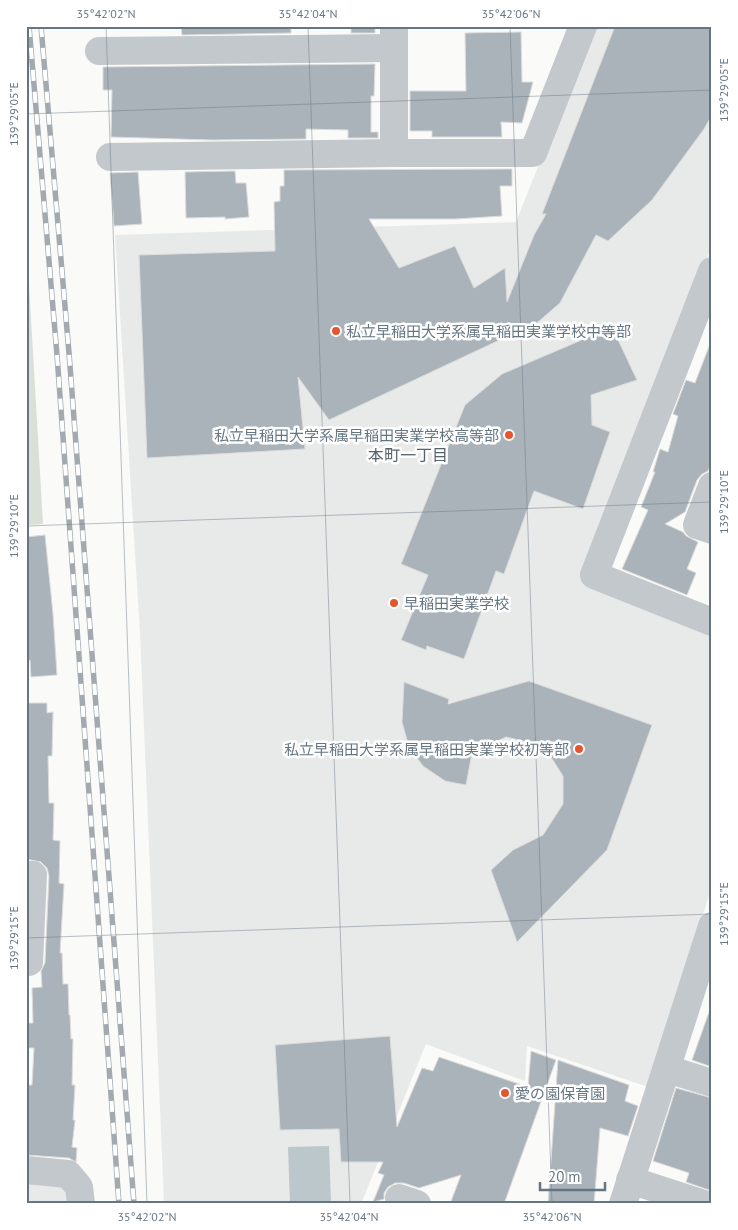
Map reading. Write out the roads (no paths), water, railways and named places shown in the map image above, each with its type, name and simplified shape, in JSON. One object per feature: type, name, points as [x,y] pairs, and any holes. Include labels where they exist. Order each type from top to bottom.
[{"type":"street","points":[[110,157],[533,153],[583,26]]},
{"type":"street","points":[[99,51],[394,37],[394,153]]},
{"type":"street","points":[[712,271],[594,575],[712,622]]},
{"type":"street","points":[[712,486],[697,525],[712,530]]},
{"type":"street","points":[[26,874],[34,875],[29,962],[26,962]]},
{"type":"street","points":[[704,1204],[627,1192],[712,926]]},
{"type":"street","points":[[667,1068],[712,1083]]},
{"type":"street","points":[[26,1170],[68,1174],[79,1187],[81,1204]]},
{"type":"railway","points":[[29,26],[57,355],[119,1204]]},
{"type":"railway","points":[[41,26],[69,353],[134,1204]]},
{"type":"place","name":"私立早稲田大学系属早稲田実業学校中等部","points":[[336,331]]},
{"type":"place","name":"私立早稲田大学系属早稲田実業学校高等部","points":[[509,435]]},
{"type":"place","name":"早稲田実業学校","points":[[394,603]]},
{"type":"place","name":"私立早稲田大学系属早稲田実業学校初等部","points":[[579,749]]},
{"type":"place","name":"愛の園保育園","points":[[505,1093]]},
{"type":"district","name":"本町一丁目","points":[[408,455]]}]
